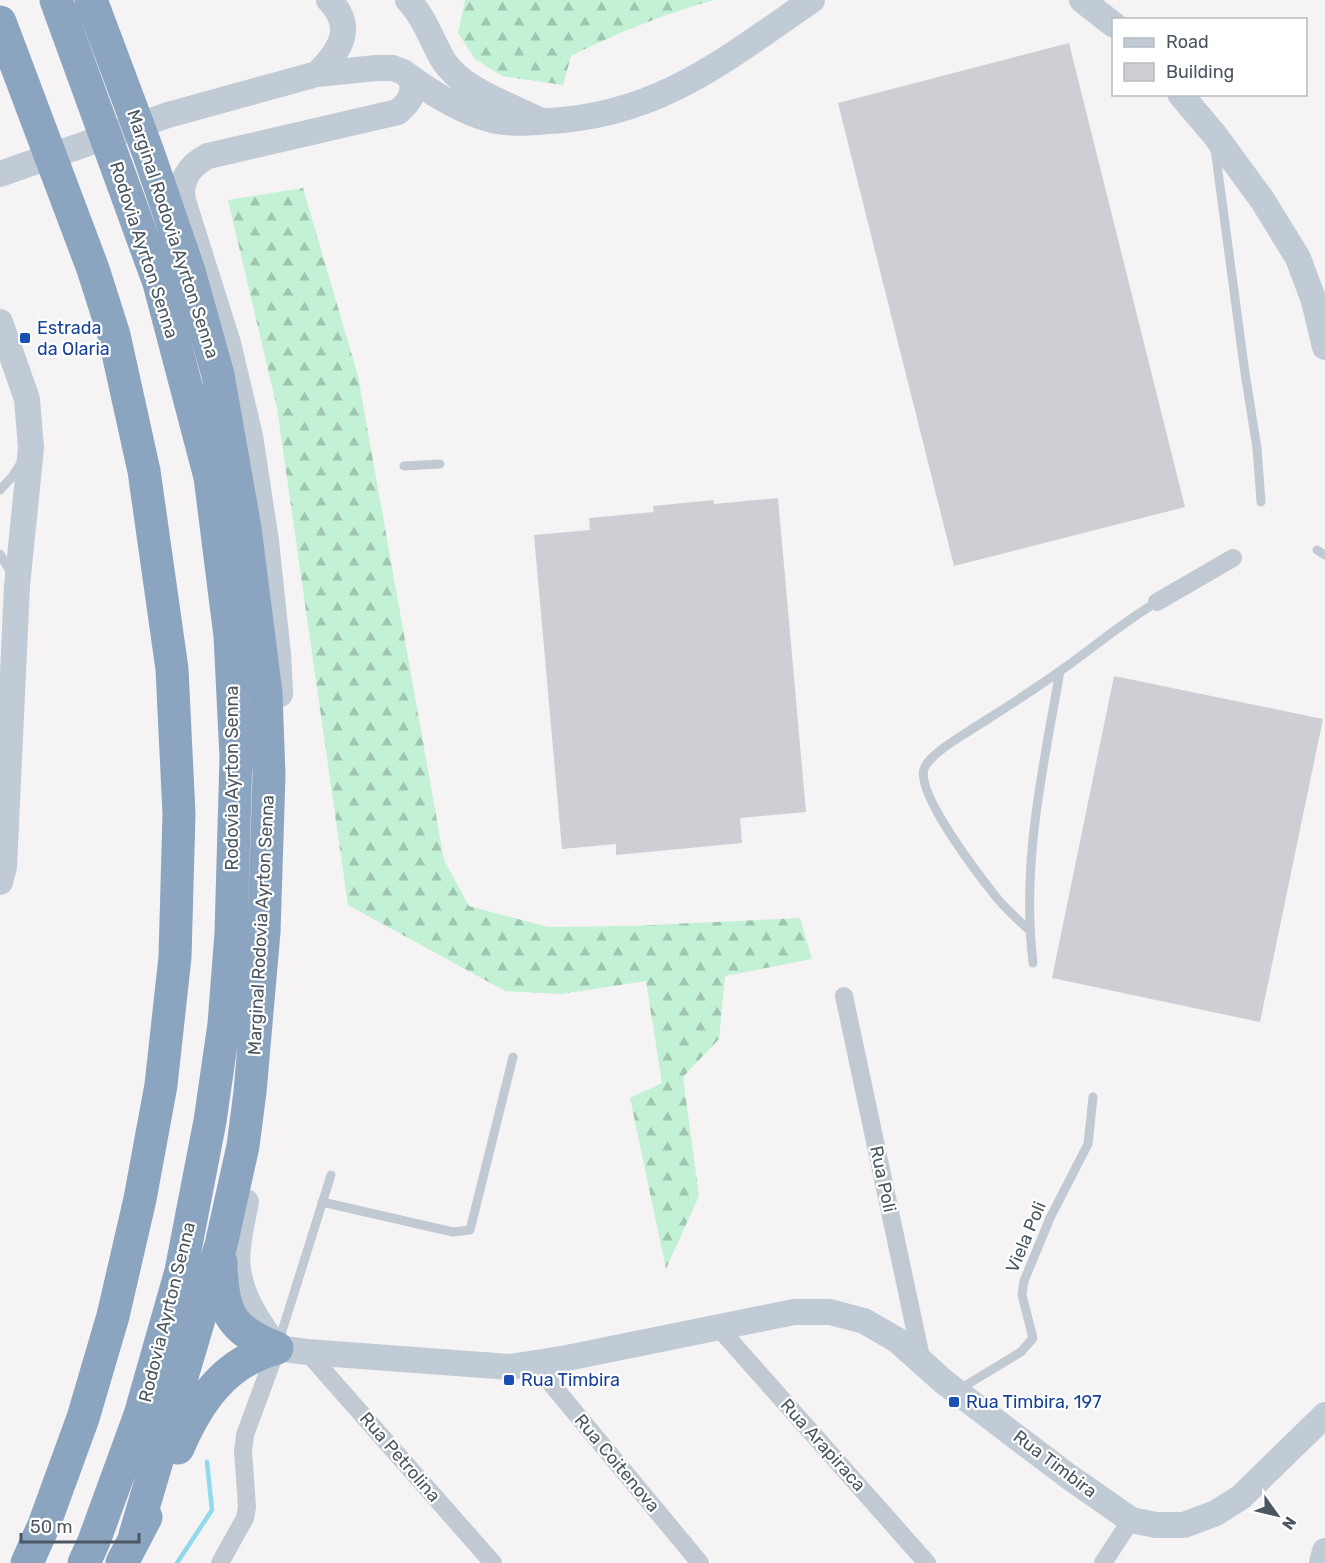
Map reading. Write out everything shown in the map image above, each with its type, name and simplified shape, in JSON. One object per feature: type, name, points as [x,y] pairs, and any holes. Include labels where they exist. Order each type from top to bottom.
[{"type":"highway","name":"Rodovia Ayrton Senna","points":[[56,0],[159,283],[210,477],[231,636],[236,757],[231,933],[224,1024],[210,1121],[181,1271],[156,1360],[140,1415],[84,1563]]},
{"type":"highway","name":"Marginal Rodovia Ayrton Senna","points":[[90,0],[129,101],[189,271],[218,375],[245,528],[266,693],[268,775],[264,932],[250,1092],[241,1155],[221,1245],[129,1549]]},
{"type":"highway","points":[[105,0],[127,79],[129,101]]},
{"type":"highway","points":[[0,22],[93,269],[114,335],[144,471],[172,669],[179,814],[174,957],[161,1085],[140,1199],[113,1316],[83,1418],[44,1525],[27,1563]]},
{"type":"highway","points":[[221,1245],[221,1289],[225,1305],[239,1326],[254,1339],[292,1350]]},
{"type":"highway","points":[[129,1549],[152,1505],[188,1425],[204,1397],[221,1379],[256,1355],[292,1350]]},
{"type":"street","points":[[317,74],[338,50],[342,37],[344,22],[339,9],[329,0]]},
{"type":"street","points":[[408,0],[418,10],[444,61],[454,74],[472,88],[542,122]]},
{"type":"street","points":[[1,174],[168,115],[317,74],[376,68],[393,68],[458,107],[484,118],[522,124],[596,116],[650,100],[691,81],[734,56],[812,0]]},
{"type":"street","points":[[1082,0],[1112,24]]},
{"type":"street","name":"Marginal Rodovia Ayrton Senna","points":[[292,1350],[258,1323],[242,1289],[237,1267],[237,1251],[262,1108],[272,1022],[283,771],[278,654],[266,542],[250,436],[228,343],[184,204],[182,189],[188,171],[208,156],[398,112],[411,98],[414,91],[412,79]]},
{"type":"street","points":[[1182,96],[1214,134],[1263,201],[1298,258],[1314,301],[1325,347]]},
{"type":"street","points":[[0,322],[27,399],[31,448],[17,586],[3,867],[0,882]]},
{"type":"street","points":[[1157,602],[1233,558]]},
{"type":"street","name":"Rua Poli","points":[[844,996],[922,1362]]},
{"type":"street","name":"Rua Timbira","points":[[292,1350],[510,1366],[567,1358],[794,1312],[830,1312],[864,1321],[897,1340],[956,1391],[1068,1476],[1131,1520],[1156,1525],[1184,1525],[1216,1514],[1241,1497],[1325,1415]]},
{"type":"street","name":"Rua Arapiraca","points":[[718,1327],[927,1563]]},
{"type":"street","points":[[219,1563],[245,1518],[247,1507],[243,1451],[245,1435],[292,1350]]},
{"type":"street","name":"Rua Petrolina","points":[[292,1350],[493,1563]]},
{"type":"street","name":"Rua Coitenova","points":[[534,1363],[700,1563]]},
{"type":"street","points":[[1103,1563],[1131,1520]]},
{"type":"street","points":[[1322,1563],[1325,1551]]},
{"type":"lane","points":[[1214,134],[1257,448],[1261,502]]},
{"type":"lane","points":[[0,490],[12,477],[31,448]]},
{"type":"lane","points":[[404,466],[441,464]]},
{"type":"lane","points":[[0,554],[17,586]]},
{"type":"lane","points":[[1029,930],[998,899],[940,819],[928,794],[924,769],[934,756],[956,740],[1060,671],[1133,616],[1157,602]]},
{"type":"lane","points":[[1033,963],[1029,930],[1031,848],[1060,671]]},
{"type":"lane","points":[[322,1202],[453,1232],[470,1230],[513,1057]]},
{"type":"lane","name":"Viela Poli","points":[[956,1391],[1021,1352],[1033,1338],[1022,1295],[1024,1281],[1050,1218],[1088,1144],[1093,1097]]},
{"type":"lane","points":[[292,1350],[322,1202],[331,1174]]},
{"type":"green space","points":[[465,0],[714,0],[641,25],[571,56],[563,85],[502,76],[475,59],[458,33]]},
{"type":"green space","points":[[303,188],[358,376],[444,860],[469,906],[548,927],[630,926],[800,918],[812,959],[725,976],[719,1039],[683,1077],[699,1196],[666,1269],[630,1098],[662,1083],[646,981],[561,994],[505,991],[348,905],[277,408],[228,200]]},
{"type":"building","points":[[1069,43],[1185,507],[954,566],[838,103]]},
{"type":"building","points":[[778,498],[806,812],[740,818],[742,843],[616,855],[616,844],[562,849],[534,535],[590,530],[589,518],[654,512],[653,506],[714,500],[714,504]]},
{"type":"building","points":[[1114,676],[1323,719],[1260,1022],[1052,978]]},
{"type":"waterway","points":[[177,1563],[212,1510],[207,1462]]},
{"type":"place","name":"Estrada da Olaria","points":[[25,338]]},
{"type":"place","name":"Rua Timbira","points":[[509,1380]]},
{"type":"place","name":"Rua Timbira, 197","points":[[954,1402]]}]
